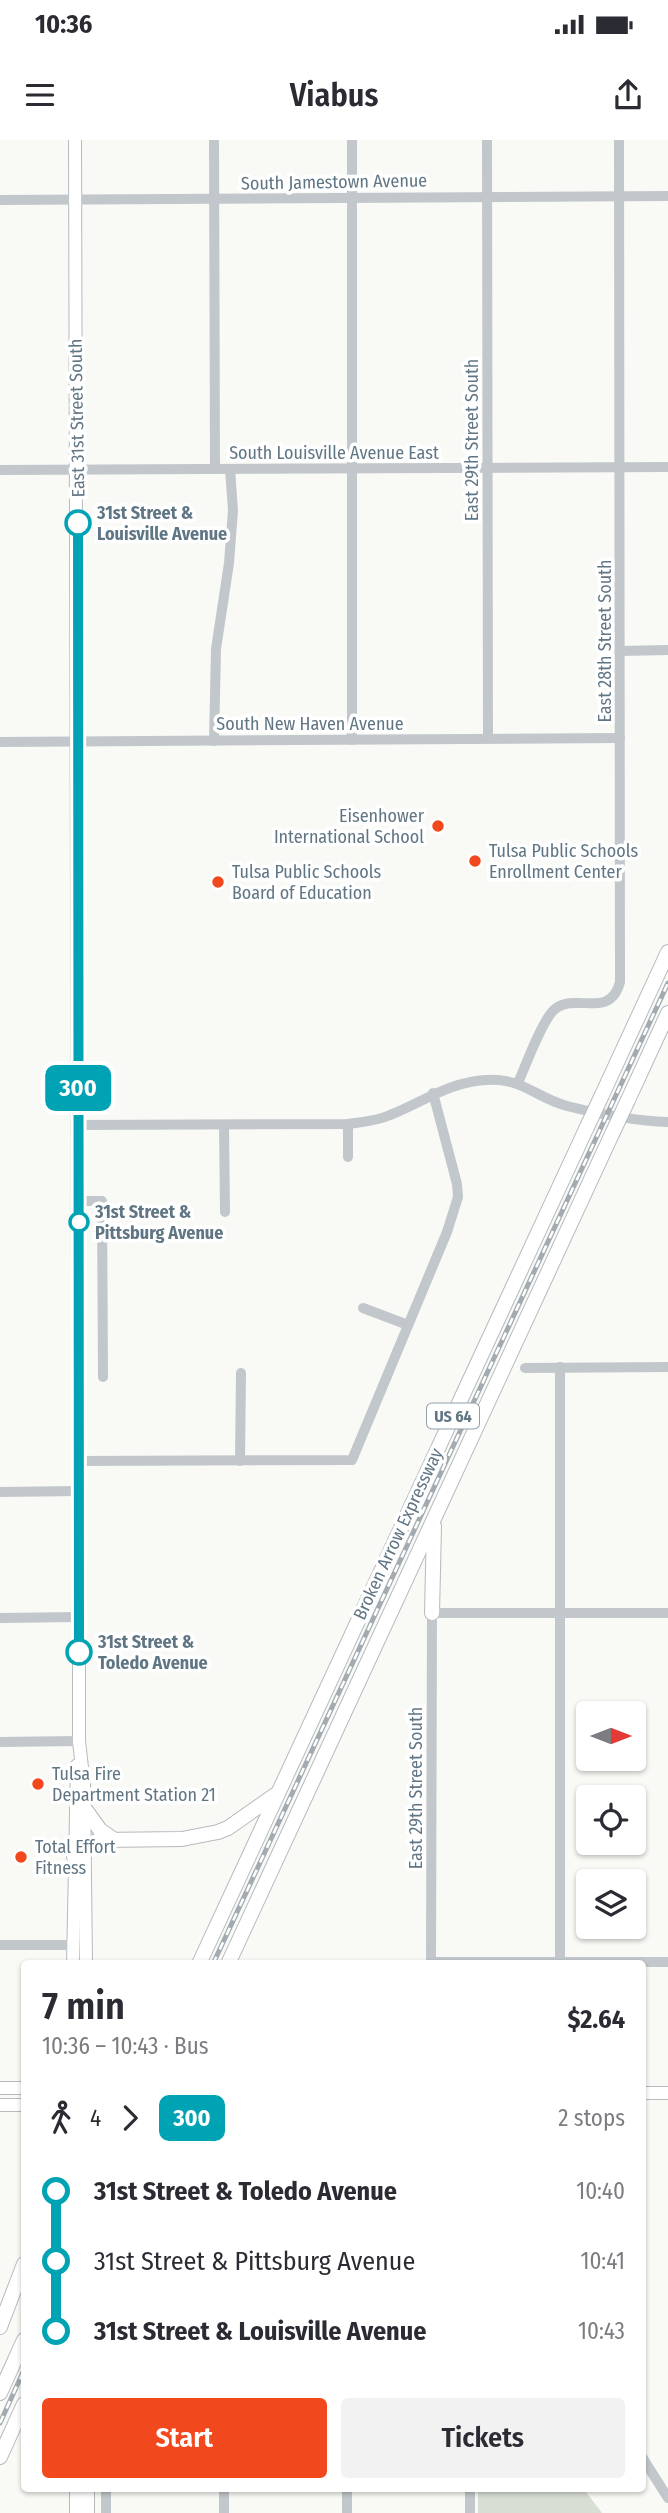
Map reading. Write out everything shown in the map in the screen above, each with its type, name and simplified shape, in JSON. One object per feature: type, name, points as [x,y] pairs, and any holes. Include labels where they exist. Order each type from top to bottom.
[{"type":"highway","name":"Broken Arrow Expressway","points":[[201,1960],[668,952]]},
{"type":"highway","name":"Broken Arrow Expressway","points":[[230,1960],[668,1013]]},
{"type":"highway","points":[[432,1613],[435,1557],[433,1521]]},
{"type":"highway","points":[[74,1857],[93,1841],[206,1836],[228,1828],[278,1793]]},
{"type":"highway","points":[[85,1809],[100,1830],[114,1839]]},
{"type":"highway","points":[[0,2327],[21,2272]]},
{"type":"highway","points":[[0,2393],[21,2347]]},
{"type":"highway","points":[[0,2457],[21,2411]]},
{"type":"main road","name":"East 31st Street South","points":[[75,140],[78,1617],[79,1741],[85,1809],[86,1960]]},
{"type":"main road","name":"East 31st Street South","points":[[73,1960],[75,1785],[79,1741]]},
{"type":"main road","points":[[0,2088],[21,2088]]},
{"type":"main road","points":[[646,2093],[668,2093]]},
{"type":"main road","points":[[0,2105],[21,2105]]},
{"type":"main road","points":[[76,2492],[76,2513]]},
{"type":"main road","points":[[88,2492],[88,2513]]},
{"type":"street","points":[[214,140],[215,469]]},
{"type":"street","points":[[352,140],[352,740]]},
{"type":"street","name":"East 29th Street South","points":[[487,140],[488,739]]},
{"type":"street","name":"East 28th Street South","points":[[518,1083],[547,1019],[556,1007],[565,1004],[601,1003],[612,997],[618,988],[621,467],[619,140]]},
{"type":"street","name":"South Jamestown Avenue","points":[[0,200],[668,196]]},
{"type":"street","name":"South Louisville Avenue East","points":[[0,470],[668,467]]},
{"type":"street","points":[[214,741],[216,649],[229,563],[233,510],[230,469]]},
{"type":"street","points":[[620,651],[668,650]]},
{"type":"street","name":"South New Haven Avenue","points":[[0,741],[620,738]]},
{"type":"street","points":[[78,1125],[348,1124],[389,1116],[433,1093],[470,1081],[494,1080],[518,1083],[567,1106],[644,1121],[668,1122]]},
{"type":"street","points":[[79,1461],[352,1460],[447,1232],[458,1197],[456,1171],[433,1093]]},
{"type":"street","points":[[348,1124],[348,1157]]},
{"type":"street","points":[[224,1125],[225,1213]]},
{"type":"street","points":[[78,1201],[102,1201],[103,1377]]},
{"type":"street","points":[[363,1308],[408,1325]]},
{"type":"street","points":[[560,1367],[560,1960]]},
{"type":"street","points":[[525,1368],[668,1367]]},
{"type":"street","points":[[240,1461],[241,1373]]},
{"type":"street","points":[[0,1492],[79,1491]]},
{"type":"street","points":[[432,1613],[668,1613]]},
{"type":"street","name":"East 29th Street South","points":[[431,1960],[432,1613]]},
{"type":"street","points":[[0,1618],[78,1617]]},
{"type":"street","points":[[0,1742],[79,1741]]},
{"type":"street","points":[[0,1945],[73,1945]]},
{"type":"street","points":[[646,1962],[668,1962]]},
{"type":"street","points":[[646,2463],[668,2498]]},
{"type":"street","points":[[106,2492],[106,2513]]},
{"type":"street","points":[[223,2492],[224,2513]]},
{"type":"street","points":[[347,2492],[347,2513]]},
{"type":"street","points":[[470,2492],[470,2513]]},
{"type":"shaded area","points":[[478,2492],[586,2492],[602,2513],[478,2513]]},
{"type":"railway","points":[[215,1960],[668,983]]},
{"type":"railway","points":[[0,2423],[21,2377]]},
{"type":"bus line","name":"300","points":[[78,523],[79,1652]]},
{"type":"place","name":"31st Street & Louisville Avenue","points":[[78,523]]},
{"type":"place","name":"Eisenhower International School","points":[[438,826]]},
{"type":"place","name":"Tulsa Public Schools Enrollment Center","points":[[475,861]]},
{"type":"place","name":"Tulsa Public Schools Board of Education","points":[[218,882]]},
{"type":"place","name":"31st Street & Pittsburg Avenue","points":[[79,1222]]},
{"type":"place","name":"31st Street & Toledo Avenue","points":[[79,1652]]},
{"type":"place","name":"Tulsa Fire Department Station 21","points":[[38,1784]]},
{"type":"place","name":"Total Effort Fitness","points":[[21,1857]]}]
